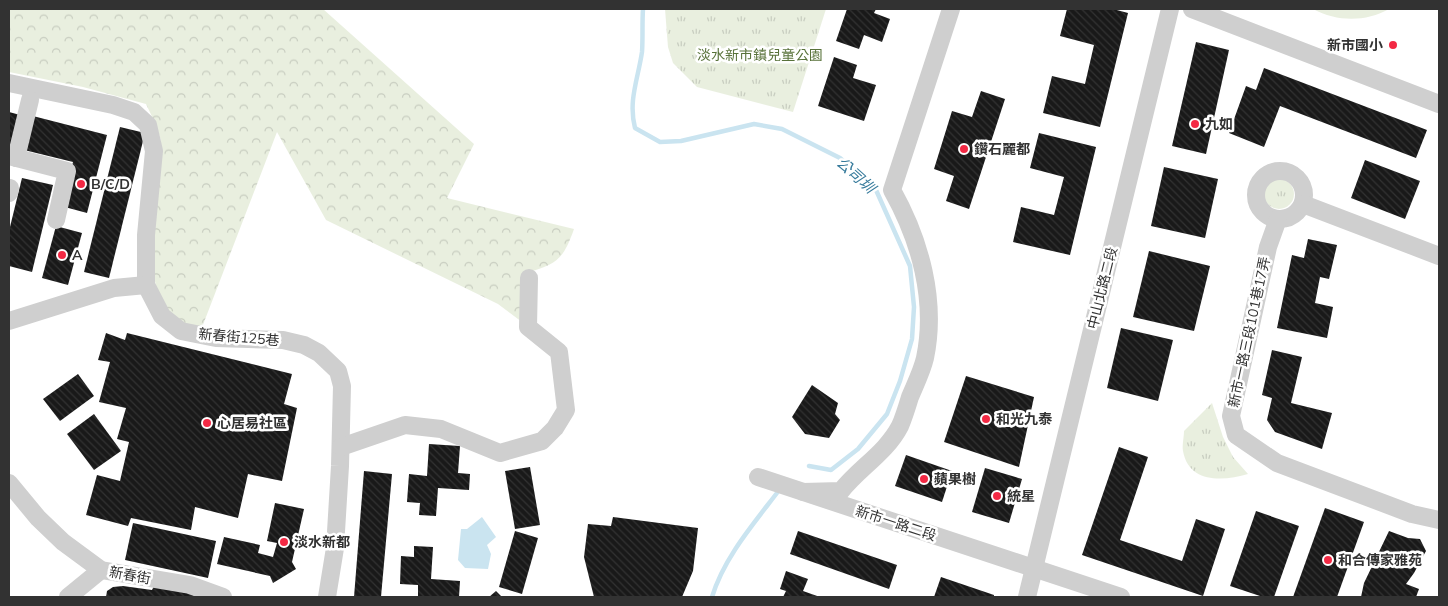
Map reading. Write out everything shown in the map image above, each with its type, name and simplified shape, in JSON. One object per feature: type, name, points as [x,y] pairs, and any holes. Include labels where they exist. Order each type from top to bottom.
[{"type":"street","points":[[803,492],[841,491],[852,477],[884,448],[900,426],[925,359],[929,318],[920,254],[908,218],[892,190],[951,9]]},
{"type":"street","name":"中山北路二段","points":[[1028,597],[1170,9]]},
{"type":"street","points":[[1192,9],[1439,104]]},
{"type":"street","name":"新春街125巷","points":[[9,83],[113,104],[134,112],[148,125],[154,151],[146,235],[146,285],[162,316],[181,331],[216,338],[283,340],[304,345],[330,362],[338,371],[342,386],[341,447],[335,548],[327,597]]},
{"type":"street","points":[[30,100],[12,157],[67,171],[56,220]]},
{"type":"street","points":[[1282,170],[1296,176],[1304,189],[1303,204],[1293,216],[1278,219],[1270,217],[1258,206],[1256,189],[1266,175],[1282,170]]},
{"type":"street","points":[[1303,204],[1439,256]]},
{"type":"street","name":"新市一路三段101巷17弄","points":[[1278,219],[1268,247],[1231,416],[1236,435],[1277,463],[1412,514],[1439,520]]},
{"type":"street","points":[[341,447],[405,425],[441,429],[500,453],[542,440],[555,428],[566,410],[558,352],[528,327],[529,278]]},
{"type":"street","points":[[9,322],[114,288],[146,285]]},
{"type":"street","name":"新市一路二段","points":[[758,477],[1120,597]]},
{"type":"street","name":"新春街","points":[[9,483],[38,518],[63,542],[101,570],[190,585],[223,597]]},
{"type":"street","points":[[68,597],[101,570]]},
{"type":"green space","points":[[9,9],[323,9],[474,144],[447,198],[574,229],[566,248],[558,259],[545,267],[526,273],[522,322],[498,304],[326,220],[277,132],[201,330],[185,325],[166,309],[157,289],[153,266],[153,240],[161,164],[161,143],[157,128],[146,104],[83,87],[9,72]]},
{"type":"green space","name":"淡水新市鎮兒童公園","points":[[665,9],[826,9],[793,112],[697,87],[673,63],[668,47]]},
{"type":"green space","points":[[1313,9],[1389,9],[1371,16],[1351,19],[1332,16]]},
{"type":"green space","points":[[1279,179],[1289,184],[1294,194],[1289,204],[1279,209],[1269,204],[1264,194],[1269,184]]},
{"type":"green space","points":[[1212,403],[1223,437],[1233,457],[1248,474],[1229,478],[1209,478],[1192,470],[1187,462],[1183,451],[1184,431]]},
{"type":"water","points":[[482,517],[496,537],[487,545],[491,554],[488,569],[465,568],[458,560],[461,529],[467,529]]},
{"type":"building","points":[[847,9],[876,9],[874,13],[890,19],[882,42],[864,35],[859,49],[836,41]]},
{"type":"building","points":[[1067,9],[1113,9],[1128,13],[1100,127],[1043,113],[1052,76],[1085,84],[1094,45],[1060,36]]},
{"type":"building","points":[[1196,42],[1229,50],[1206,154],[1172,146]]},
{"type":"building","points":[[834,57],[857,65],[853,78],[876,85],[864,121],[818,106]]},
{"type":"building","points":[[1264,68],[1427,130],[1416,158],[1280,106],[1264,147],[1229,133],[1246,86],[1256,90]]},
{"type":"building","points":[[981,91],[1005,99],[969,209],[946,201],[954,176],[934,169],[952,111],[972,117]]},
{"type":"building","points":[[9,112],[24,116],[16,148],[9,146]]},
{"type":"building","name":"B/C/D","points":[[29,115],[107,135],[87,213],[61,206],[73,162],[20,149]]},
{"type":"building","points":[[120,127],[145,133],[109,278],[84,272]]},
{"type":"building","points":[[1039,133],[1096,147],[1070,255],[1013,242],[1021,207],[1054,215],[1064,177],[1030,168]]},
{"type":"building","points":[[1365,160],[1420,181],[1405,219],[1351,198]]},
{"type":"building","points":[[1164,167],[1218,179],[1205,238],[1151,226]]},
{"type":"building","points":[[22,178],[53,185],[32,272],[9,266],[9,231]]},
{"type":"building","name":"A","points":[[56,226],[82,233],[68,285],[42,278]]},
{"type":"building","points":[[1308,239],[1337,245],[1329,279],[1320,277],[1315,303],[1333,307],[1327,338],[1277,328],[1292,255],[1304,258]]},
{"type":"building","points":[[1149,251],[1210,266],[1194,331],[1133,317]]},
{"type":"building","points":[[1121,328],[1173,340],[1158,401],[1107,388]]},
{"type":"building","name":"心居易社區","points":[[106,333],[125,340],[127,333],[292,374],[284,404],[297,408],[282,481],[248,474],[238,518],[195,507],[191,530],[131,518],[128,526],[86,515],[97,475],[120,481],[129,442],[117,439],[126,408],[99,402],[110,362],[98,360]]},
{"type":"building","points":[[1272,350],[1302,357],[1291,403],[1332,413],[1322,449],[1275,432],[1267,420],[1272,398],[1262,395]]},
{"type":"building","points":[[78,374],[94,396],[60,421],[43,399]]},
{"type":"building","name":"和光九泰","points":[[966,376],[1034,397],[1019,467],[944,442]]},
{"type":"building","points":[[812,385],[838,403],[835,414],[840,420],[829,438],[805,434],[792,417]]},
{"type":"building","points":[[94,414],[121,451],[94,470],[67,434]]},
{"type":"building","points":[[429,444],[460,446],[458,473],[470,474],[469,490],[438,488],[436,516],[419,515],[420,503],[407,502],[409,474],[427,476]]},
{"type":"building","points":[[1119,447],[1148,457],[1120,540],[1182,561],[1196,519],[1225,529],[1203,596],[1082,555]]},
{"type":"building","name":"蘋果樹","points":[[906,455],[952,471],[942,502],[895,486]]},
{"type":"building","points":[[530,467],[540,525],[515,529],[505,471]]},
{"type":"building","name":"統星","points":[[985,468],[1022,479],[1009,523],[972,512]]},
{"type":"building","points":[[364,471],[392,474],[381,597],[354,597]]},
{"type":"building","name":"淡水新都","points":[[275,503],[304,509],[292,562],[296,569],[273,583],[270,576],[217,564],[224,537],[260,545],[258,553],[273,557],[277,543],[267,541]]},
{"type":"building","name":"和合傳家雅苑","points":[[1325,508],[1364,522],[1337,597],[1293,597]]},
{"type":"building","points":[[1256,511],[1299,526],[1274,597],[1263,597],[1230,586]]},
{"type":"building","points":[[613,517],[698,528],[693,571],[682,597],[594,597],[584,557],[588,524],[611,526]]},
{"type":"building","points":[[133,523],[216,541],[208,578],[125,560]]},
{"type":"building","points":[[515,531],[538,538],[522,594],[499,587]]},
{"type":"building","points":[[798,531],[897,565],[889,589],[790,554]]},
{"type":"building","points":[[1389,531],[1408,538],[1420,539],[1426,551],[1406,584],[1419,589],[1416,597],[1361,597],[1364,583]]},
{"type":"building","points":[[414,546],[433,547],[431,579],[460,581],[459,597],[418,597],[418,585],[400,584],[401,556],[414,557]]},
{"type":"building","points":[[786,571],[808,579],[803,591],[820,597],[783,597],[786,591],[780,589]]},
{"type":"building","points":[[941,577],[994,595],[994,597],[934,597]]},
{"type":"building","points":[[123,586],[152,590],[154,586],[206,597],[106,597],[107,591],[113,587]]},
{"type":"building","points":[[496,591],[502,597],[489,597]]},
{"type":"waterway","name":"公司圳","points":[[643,9],[642,52],[633,99],[635,128],[660,142],[681,141],[754,124],[782,129],[840,158],[876,190],[910,266],[914,307],[912,339],[900,381],[887,414],[858,449],[831,470],[809,466]]},
{"type":"waterway","name":"公司圳","points":[[712,597],[717,582],[732,554],[780,489]]},
{"type":"place","name":"新市國小","points":[[1393,45]]},
{"type":"place","name":"九如","points":[[1195,124]]},
{"type":"place","name":"鑽石麗都","points":[[964,149]]},
{"type":"place","name":"B/C/D","points":[[81,184]]},
{"type":"place","name":"A","points":[[62,255]]},
{"type":"place","name":"和光九泰","points":[[986,419]]},
{"type":"place","name":"心居易社區","points":[[207,423]]},
{"type":"place","name":"蘋果樹","points":[[924,479]]},
{"type":"place","name":"統星","points":[[997,496]]},
{"type":"place","name":"淡水新都","points":[[284,542]]},
{"type":"place","name":"和合傳家雅苑","points":[[1328,560]]}]
